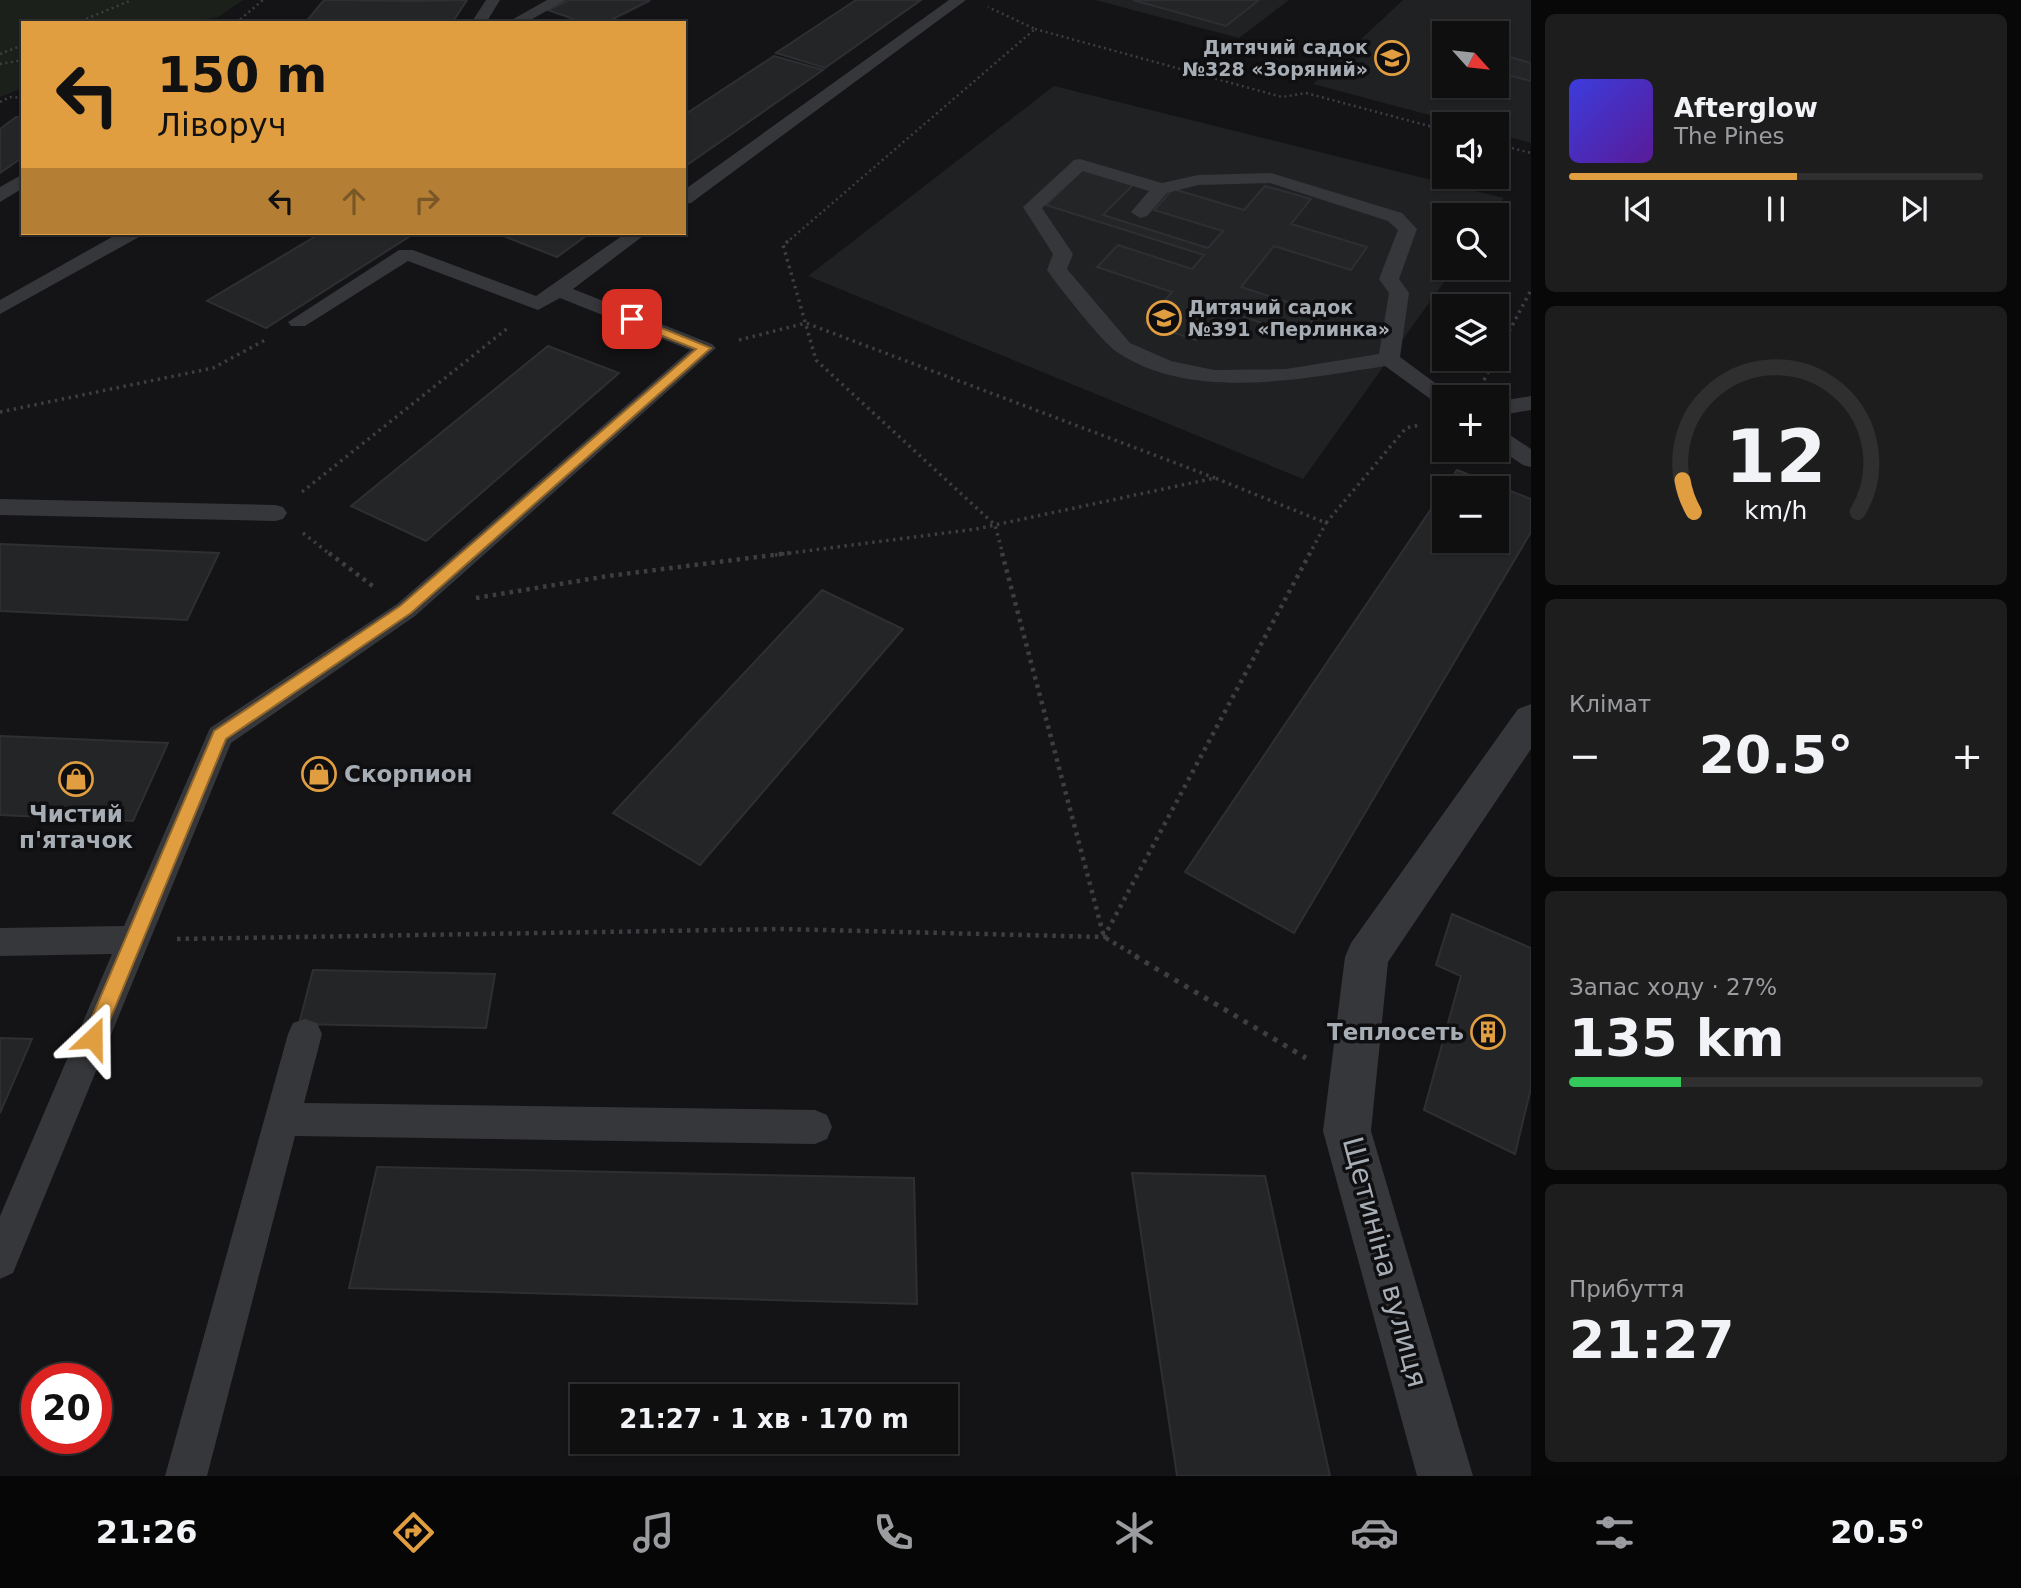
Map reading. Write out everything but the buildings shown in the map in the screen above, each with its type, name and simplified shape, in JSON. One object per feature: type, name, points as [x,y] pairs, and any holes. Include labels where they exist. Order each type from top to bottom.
[{"type":"street","name":"Щетиніна вулиця","points":[[1445,1476],[1347,1131],[1352,1085],[1367,957],[1531,719]]},
{"type":"lane","points":[[479,21],[493,0]]},
{"type":"lane","points":[[517,21],[559,0]]},
{"type":"lane","points":[[686,198],[959,0]]},
{"type":"lane","points":[[1389,359],[1399,293],[1389,279],[1408,229],[1395,217],[1271,178],[1198,180],[1161,189],[1080,164],[1032,207],[1063,254],[1057,270],[1124,347],[1165,366],[1214,376],[1286,375],[1389,359],[1432,389]]},
{"type":"lane","points":[[0,196],[21,180]]},
{"type":"lane","points":[[1140,212],[1161,189]]},
{"type":"lane","points":[[0,308],[128,235]]},
{"type":"lane","points":[[548,297],[635,235]]},
{"type":"lane","points":[[299,322],[406,254],[705,348]]},
{"type":"lane","points":[[0,1260],[219,736],[406,610],[705,348]]},
{"type":"lane","points":[[1509,407],[1531,403]]},
{"type":"lane","points":[[1509,445],[1531,460]]},
{"type":"lane","points":[[0,507],[275,513]]},
{"type":"lane","points":[[0,943],[134,940]]},
{"type":"lane","points":[[186,1476],[305,1034]]},
{"type":"lane","points":[[282,1119],[815,1127]]},
{"type":"path","points":[[81,21],[132,0]]},
{"type":"path","points":[[238,21],[263,0]]},
{"type":"path","points":[[985,6],[1035,29],[1282,97],[1306,93],[1432,127]]},
{"type":"path","points":[[1035,29],[783,245],[816,360],[995,525],[1104,937]]},
{"type":"path","points":[[0,54],[21,45]]},
{"type":"path","points":[[0,64],[21,60]]},
{"type":"path","points":[[0,102],[10,97],[21,98]]},
{"type":"path","points":[[1509,147],[1531,153]]},
{"type":"path","points":[[1509,331],[1531,290]]},
{"type":"path","points":[[548,297],[275,513],[406,610],[608,576],[995,525],[1215,478]]},
{"type":"path","points":[[0,412],[213,368],[299,322]]},
{"type":"path","points":[[705,348],[806,323],[1215,478],[1326,523]]},
{"type":"path","points":[[1104,937],[1326,523],[1406,428],[1431,422]]},
{"type":"path","points":[[134,940],[782,929],[1104,937],[1352,1085]]},
{"type":"shaded area","points":[[0,0],[243,0],[218,17],[195,21],[21,21],[21,89],[0,97]]},
{"type":"shaded area","points":[[1095,0],[1289,0],[1239,38]]},
{"type":"shaded area","name":"Дитячий садок №328 «Зоряний»","points":[[1403,0],[1531,0],[1531,143],[1509,137],[1509,112],[1432,112],[1432,116],[1313,84]]},
{"type":"shaded area","name":"Дитячий садок №391 «Перлинка»","points":[[1054,86],[1432,180],[1432,189],[1468,189],[1504,198],[1500,203],[1432,203],[1432,280],[1445,280],[1435,294],[1432,294],[1432,299],[1303,479],[808,276]]},
{"type":"place","name":"Дитячий садок №328 «Зоряний»","points":[[1392,58]]},
{"type":"place","name":"Дитячий садок №391 «Перлинка»","points":[[1164,318]]},
{"type":"place","name":"Скорпион","points":[[319,774]]},
{"type":"place","name":"Чистий п'ятачок","points":[[76,779]]},
{"type":"place","name":"Теплосеть","points":[[1488,1032]]},
{"type":"route","points":[[93,1038],[219,736],[406,610],[705,348],[632,319]]}]
